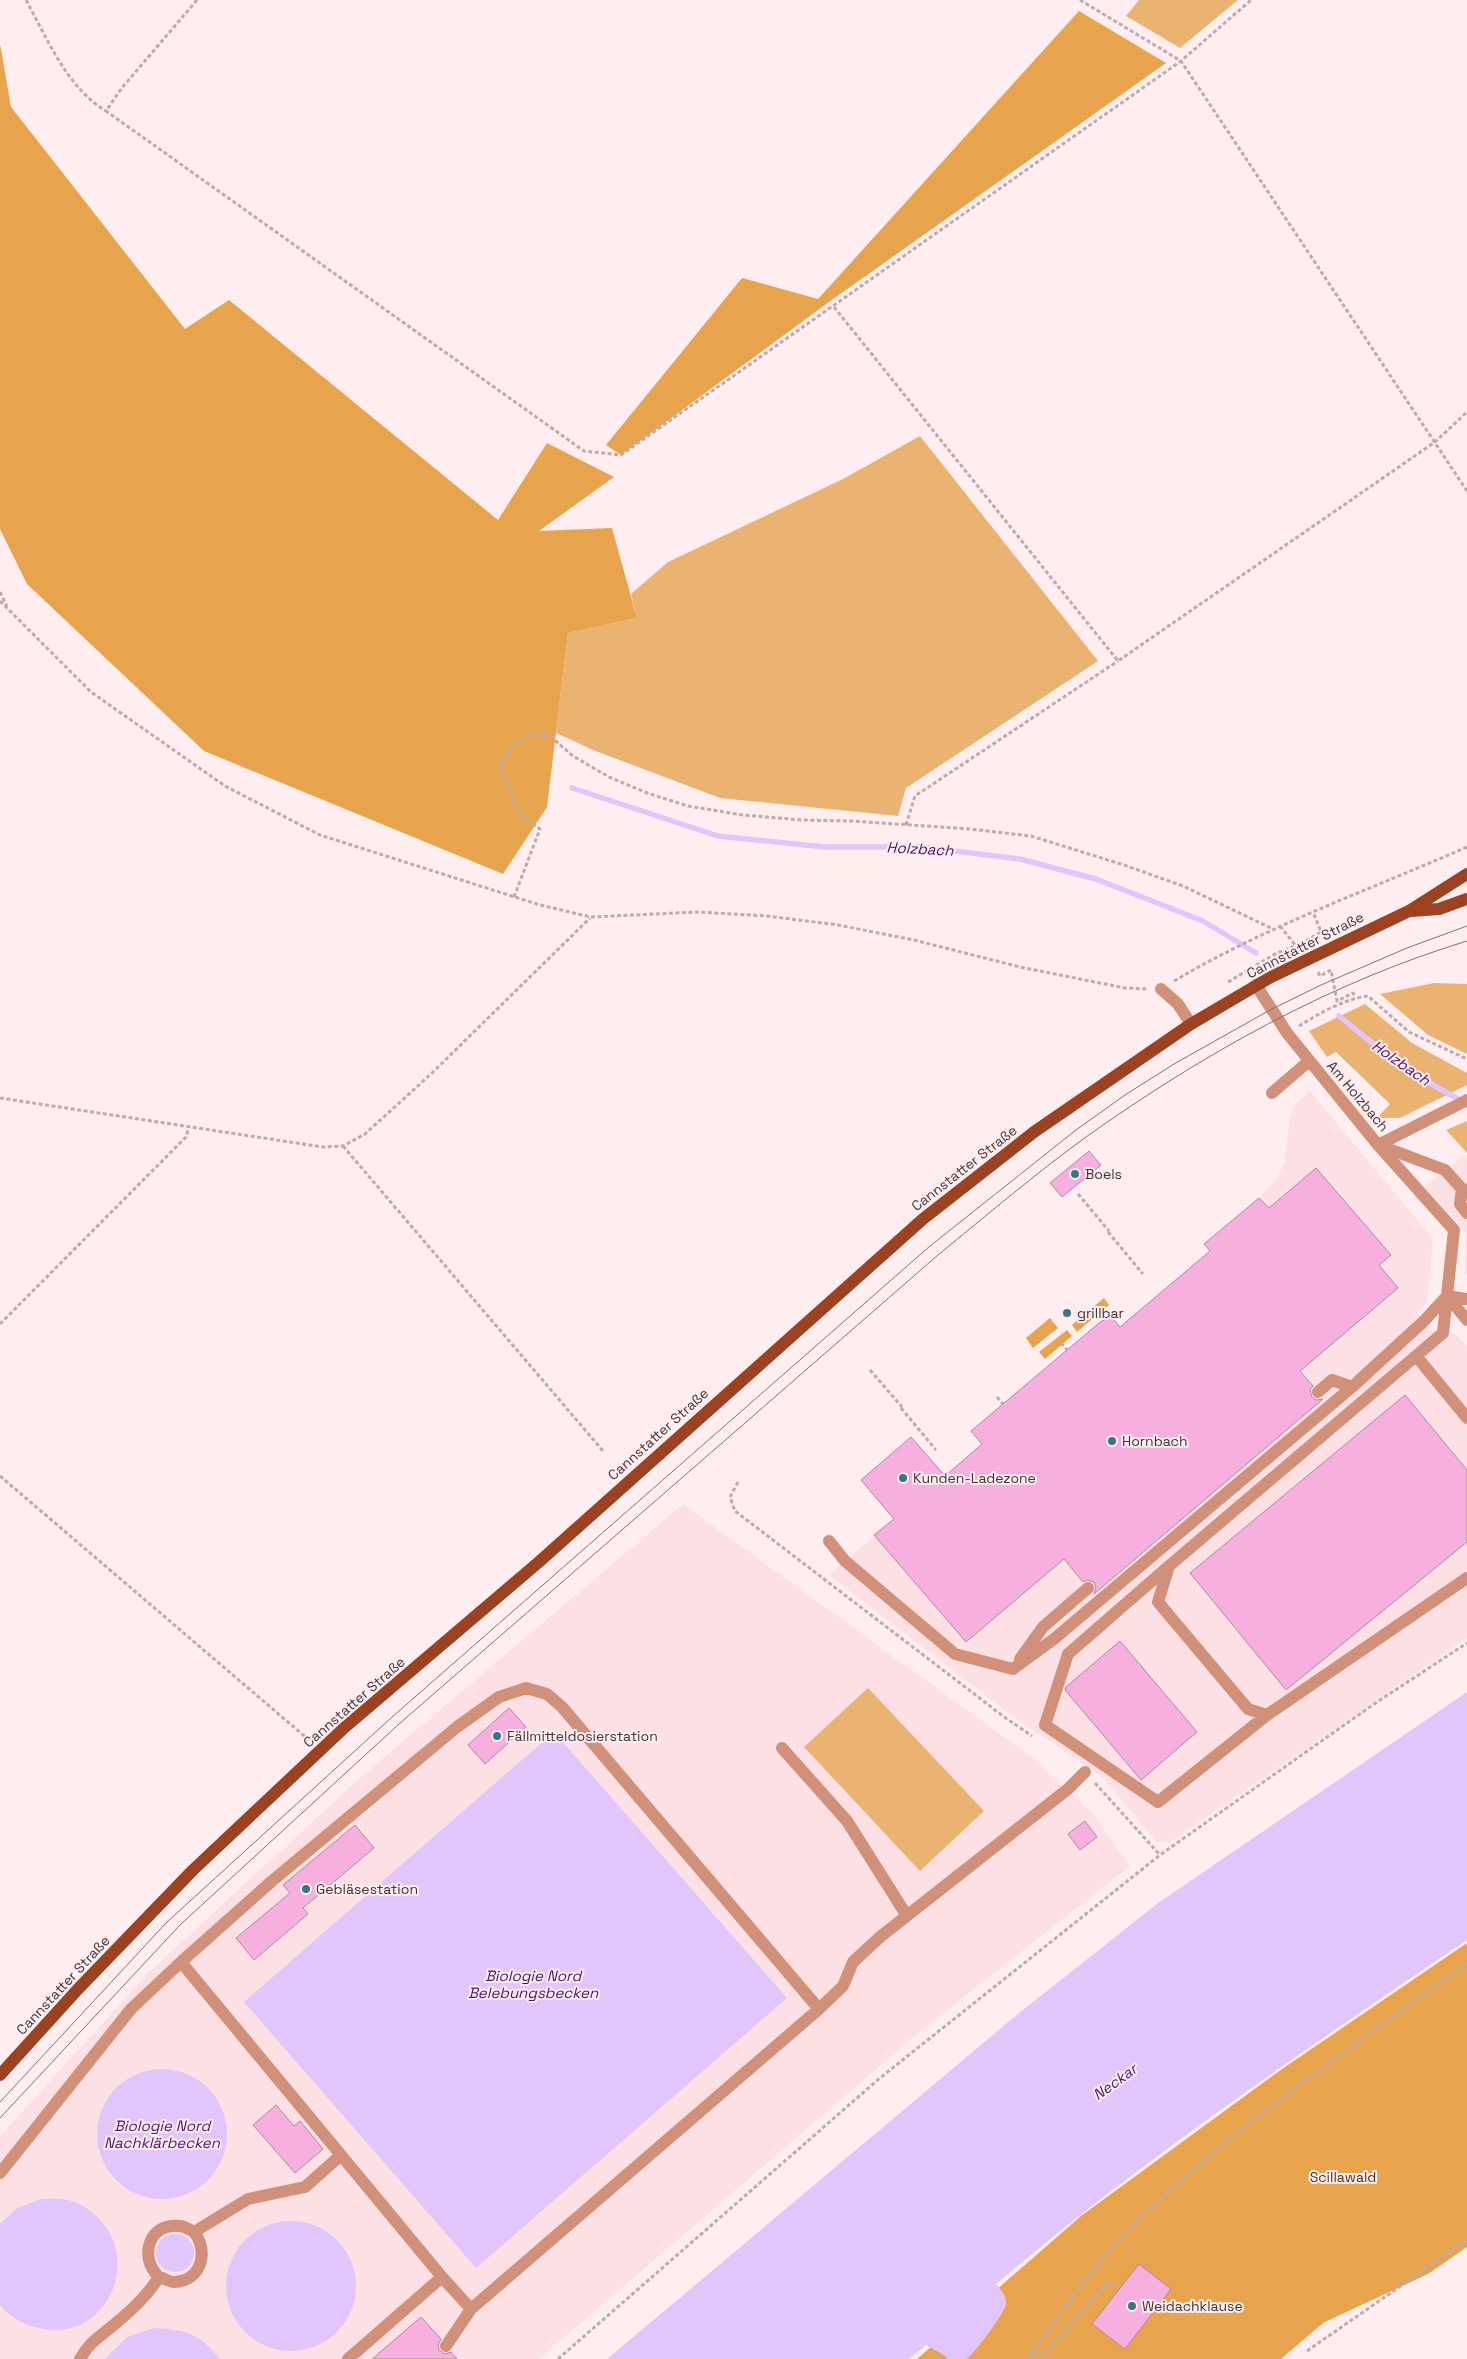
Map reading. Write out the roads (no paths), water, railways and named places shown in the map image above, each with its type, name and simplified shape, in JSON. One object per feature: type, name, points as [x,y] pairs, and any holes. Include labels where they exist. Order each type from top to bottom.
[{"type":"main road","name":"Cannstatter Straße","points":[[0,2075],[78,1989],[193,1870],[321,1750],[540,1561],[923,1219],[1034,1132],[1191,1024],[1310,956],[1409,911],[1467,874]]},
{"type":"main road","name":"Cannstatter Straße","points":[[1409,911],[1439,909],[1467,899]]},
{"type":"lane","name":"Am Holzbach","points":[[1256,986],[1276,1019],[1378,1145],[1422,1121],[1467,1100]]},
{"type":"lane","points":[[1161,989],[1178,1004],[1191,1024]]},
{"type":"lane","points":[[1272,1093],[1310,1061]]},
{"type":"lane","points":[[1378,1145],[1445,1170],[1464,1190],[1460,1204],[1467,1212]]},
{"type":"lane","points":[[1378,1145],[1454,1230],[1443,1333],[1068,1654],[1045,1725],[1158,1802],[1267,1715],[1467,1578]]},
{"type":"lane","points":[[1447,1296],[1467,1299]]},
{"type":"lane","points":[[1447,1296],[1467,1320]]},
{"type":"lane","points":[[1013,1669],[1054,1639],[1352,1387],[1424,1321],[1447,1296]]},
{"type":"lane","points":[[1417,1357],[1467,1418]]},
{"type":"lane","points":[[1318,1392],[1332,1380],[1352,1387]]},
{"type":"lane","points":[[828,1541],[845,1561],[955,1654],[1013,1669]]},
{"type":"lane","points":[[1169,1566],[1158,1602],[1248,1709],[1267,1715]]},
{"type":"lane","points":[[1013,1669],[1042,1627],[1088,1588]]},
{"type":"lane","points":[[0,2174],[131,2009],[181,1962],[272,1881],[457,1727],[499,1697],[526,1688],[547,1694],[562,1708],[819,2009]]},
{"type":"lane","points":[[782,1748],[847,1822],[907,1916]]},
{"type":"lane","points":[[446,2346],[472,2309],[819,2009],[843,1986],[853,1962],[907,1916],[1068,1789],[1085,1772]]},
{"type":"lane","points":[[181,1962],[442,2277],[472,2309]]},
{"type":"lane","points":[[194,2232],[248,2199],[305,2187],[341,2155]]},
{"type":"lane","points":[[180,2226],[194,2232],[200,2240],[204,2257],[198,2271],[187,2279],[173,2282],[159,2277],[153,2272],[147,2258],[152,2236],[164,2227],[180,2226]]},
{"type":"lane","points":[[80,2359],[88,2345],[137,2304],[150,2291],[159,2277]]},
{"type":"lane","points":[[348,2359],[442,2277]]},
{"type":"water","name":"Neckar","points":[[1467,1692],[1467,1940],[1286,2064],[1109,2192],[996,2284],[1006,2298],[1006,2304],[989,2332],[967,2359],[946,2359],[947,2357],[926,2345],[909,2359],[607,2359],[1013,2018],[1158,1903]]},
{"type":"water","name":"Biologie Nord Belebungsbecken","points":[[554,1732],[787,1998],[476,2268],[244,2002]]},
{"type":"water","name":"Biologie Nord Nachklärbecken","points":[[162,2069],[175,2070],[187,2074],[208,2088],[222,2109],[226,2121],[226,2147],[222,2159],[208,2180],[187,2194],[175,2198],[162,2199],[149,2198],[137,2194],[116,2180],[102,2159],[98,2147],[97,2134],[98,2121],[102,2109],[116,2088],[137,2074],[149,2070]]},
{"type":"water","points":[[41,2199],[73,2201],[91,2212],[102,2222],[113,2241],[117,2261],[115,2281],[108,2299],[96,2314],[80,2325],[61,2330],[39,2328],[23,2323],[8,2314],[0,2305],[0,2224],[16,2209]]},
{"type":"water","points":[[291,2221],[304,2222],[316,2226],[337,2240],[351,2261],[355,2273],[355,2299],[351,2311],[337,2332],[316,2346],[304,2350],[291,2351],[278,2350],[266,2346],[245,2332],[231,2311],[227,2299],[226,2286],[227,2273],[231,2261],[245,2240],[266,2226],[278,2222]]},
{"type":"water","points":[[175,2234],[188,2240],[194,2253],[188,2266],[175,2272],[162,2266],[156,2253],[162,2240]]},
{"type":"water","points":[[154,2328],[191,2334],[205,2343],[220,2359],[105,2359],[127,2337]]},
{"type":"waterway","name":"Holzbach","points":[[572,788],[718,836],[824,847],[921,847],[1020,859],[1096,879],[1203,921],[1256,953]]},
{"type":"waterway","name":"Holzbach","points":[[1339,1016],[1398,1062],[1462,1101]]},
{"type":"tram line","points":[[0,2102],[167,1922],[391,1718],[930,1246],[1076,1130],[1125,1095],[1174,1064],[1270,1010],[1321,985],[1407,948],[1467,926]]},
{"type":"tram line","points":[[0,2118],[180,1925],[399,1724],[938,1255],[1030,1180],[1130,1106],[1175,1077],[1269,1024],[1366,978],[1416,958],[1467,941]]},
{"type":"place","name":"Boels","points":[[1075,1174]]},
{"type":"place","name":"grillbar","points":[[1067,1313]]},
{"type":"place","name":"Hornbach","points":[[1112,1441]]},
{"type":"place","name":"Kunden-Ladezone","points":[[903,1478]]},
{"type":"place","name":"Fällmitteldosierstation","points":[[497,1736]]},
{"type":"place","name":"Gebläsestation","points":[[306,1889]]},
{"type":"place","name":"Weidachklause","points":[[1132,2306]]},
{"type":"park label","name":"Scillawald","points":[[1343,2177]]}]
